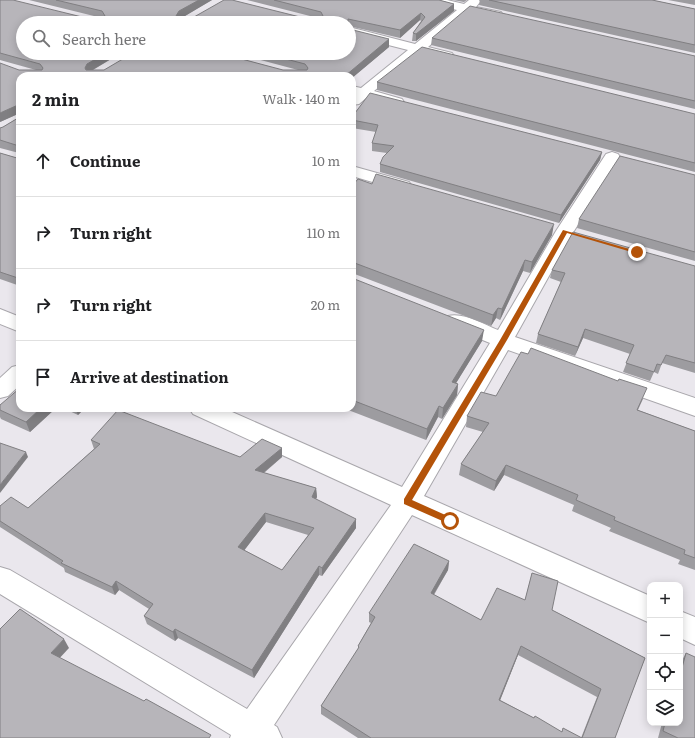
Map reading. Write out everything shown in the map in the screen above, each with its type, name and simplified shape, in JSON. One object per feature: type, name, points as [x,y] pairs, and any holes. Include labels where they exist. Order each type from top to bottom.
[{"type":"street","points":[[431,0],[512,19]]},
{"type":"street","points":[[356,95],[477,0]]},
{"type":"street","points":[[356,34],[462,60]]},
{"type":"street","points":[[356,95],[408,105]]},
{"type":"street","points":[[0,579],[255,735],[407,502],[503,340],[565,231],[612,157]]},
{"type":"street","points":[[356,172],[420,190]]},
{"type":"street","points":[[438,315],[503,340],[695,407]]},
{"type":"street","points":[[0,316],[16,323]]},
{"type":"street","points":[[0,390],[16,376]]},
{"type":"street","points":[[210,412],[647,609]]},
{"type":"street","points":[[683,625],[695,630]]},
{"type":"building","points":[[0,0],[13,0],[78,16],[16,16],[16,57],[0,53]]},
{"type":"building","points":[[56,0],[199,0],[179,11],[176,16],[105,16],[102,11]]},
{"type":"building","points":[[224,0],[232,0],[296,16],[196,16]]},
{"type":"building","points":[[274,0],[439,0],[454,4],[416,34],[413,33],[425,17],[421,13],[400,30],[356,21],[356,16],[323,16],[321,12]]},
{"type":"building","points":[[489,0],[652,0],[695,9],[695,45]]},
{"type":"building","points":[[470,6],[695,56],[695,101],[432,38]]},
{"type":"building","points":[[356,31],[389,39],[350,72],[16,72],[16,106],[0,113],[0,63],[19,70],[42,70],[43,68],[40,64],[25,60],[94,60],[87,64],[85,68],[86,70],[104,70],[121,60],[245,60],[283,70],[307,70],[308,68],[305,64],[290,60],[356,60]]},
{"type":"building","points":[[422,47],[695,114],[695,163],[377,82]]},
{"type":"building","points":[[370,93],[602,152],[561,215],[380,164],[383,157],[394,146],[372,143],[378,125],[356,121],[356,112]]},
{"type":"building","points":[[16,119],[16,145],[0,140],[0,128]]},
{"type":"building","points":[[0,153],[16,158],[16,277],[0,272]]},
{"type":"building","points":[[620,156],[695,175],[695,252],[579,219]]},
{"type":"building","points":[[376,174],[554,224],[532,262],[525,260],[502,309],[498,308],[493,315],[356,264],[356,181],[358,179],[372,184]]},
{"type":"building","points":[[573,232],[695,266],[695,363],[666,355],[661,365],[657,364],[654,372],[626,363],[634,345],[585,329],[578,347],[538,334],[565,273],[552,270]]},
{"type":"building","points":[[356,280],[484,330],[452,382],[458,384],[443,408],[439,406],[427,429],[356,402]]},
{"type":"building","points":[[531,348],[618,381],[619,379],[647,388],[637,410],[695,431],[695,558],[684,554],[685,550],[614,520],[615,517],[576,500],[578,495],[506,465],[496,481],[461,464],[489,423],[467,416],[481,392],[496,396],[521,352],[528,354]]},
{"type":"building","points":[[16,391],[16,412],[37,412],[26,422],[0,410],[0,405]]},
{"type":"building","points":[[116,412],[123,412],[240,457],[262,439],[282,448],[255,470],[316,488],[312,497],[356,519],[322,568],[319,566],[252,670],[175,629],[173,632],[144,616],[153,604],[116,581],[112,587],[61,563],[63,561],[0,521],[0,506],[11,497],[28,508],[100,444],[91,440]],"holes":[[[265,513],[314,528],[282,570],[238,547]]]},
{"type":"building","points":[[0,443],[26,452],[0,485]]},
{"type":"building","points":[[414,544],[449,561],[431,593],[481,620],[497,588],[525,600],[532,573],[558,581],[552,610],[645,658],[615,738],[582,738],[371,738],[321,706],[359,647],[358,646],[375,617],[369,613]],"holes":[[[521,646],[601,689],[582,738],[563,728],[562,732],[535,716],[534,718],[499,700]]]},
{"type":"building","points":[[20,609],[64,639],[51,653],[144,701],[146,699],[211,735],[209,738],[0,738],[0,629]]},
{"type":"building","points":[[686,653],[695,657],[695,738],[678,738],[663,731],[664,726],[683,726],[683,664]]},
{"type":"route","points":[[450,521],[407,502],[503,340],[565,231],[637,252]]}]
